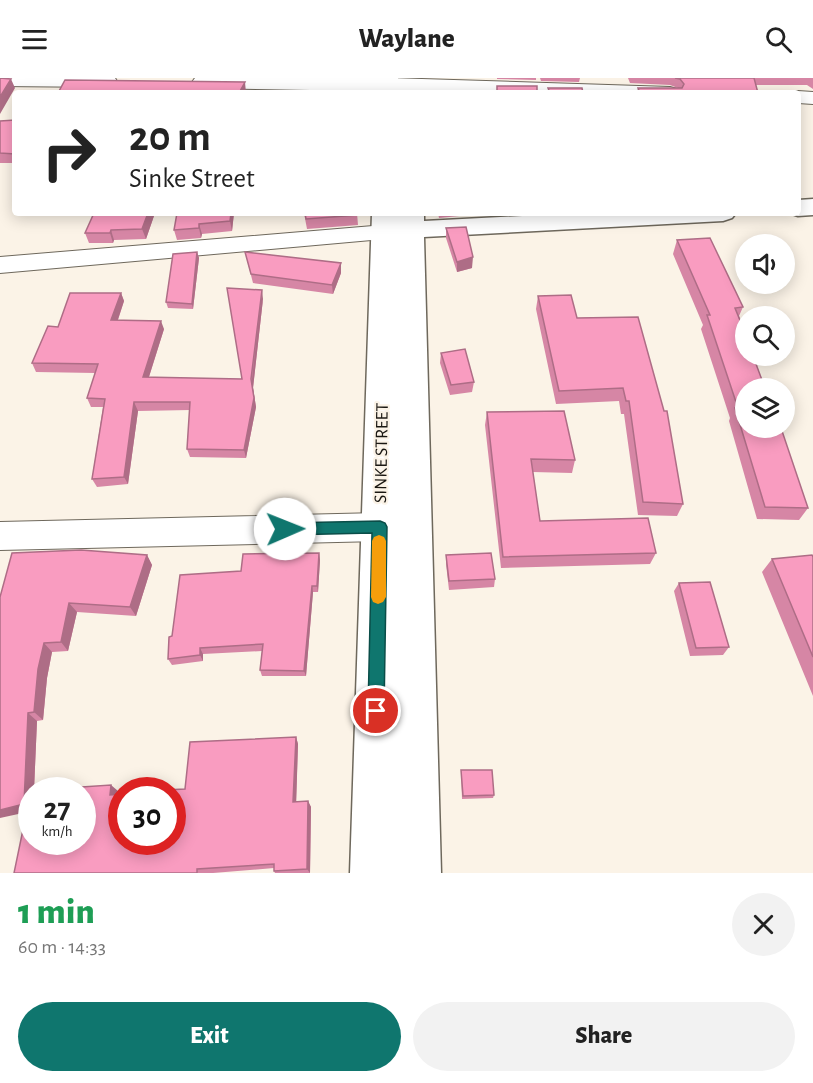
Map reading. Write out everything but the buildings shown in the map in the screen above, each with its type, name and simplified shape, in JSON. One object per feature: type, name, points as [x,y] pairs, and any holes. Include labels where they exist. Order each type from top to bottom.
[{"type":"street","points":[[2,79],[129,81]]},
{"type":"street","points":[[187,82],[638,88]]},
{"type":"street","points":[[0,265],[398,222],[619,216]]},
{"type":"street","name":"SINKE STREET","points":[[373,873],[380,527],[398,222]]},
{"type":"street","name":"SINKE STREET","points":[[398,222],[418,873]]},
{"type":"street","points":[[0,536],[380,527]]},
{"type":"slow traffic","points":[[378,597],[379,541]]},
{"type":"route","points":[[285,529],[380,527],[376,711]]}]
